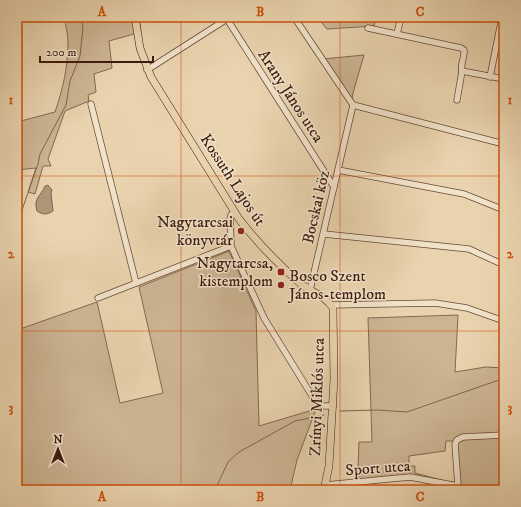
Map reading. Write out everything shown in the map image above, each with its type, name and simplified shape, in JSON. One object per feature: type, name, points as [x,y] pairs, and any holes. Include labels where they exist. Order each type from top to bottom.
[{"type":"main road","name":"Kossuth Lajos út","points":[[135,17],[140,48],[147,70],[235,213],[254,238],[286,270],[331,305]]},
{"type":"main road","name":"Zrínyi Miklós utca","points":[[325,488],[329,466],[334,379],[334,314],[331,305]]},
{"type":"street","points":[[294,17],[353,106],[504,144]]},
{"type":"street","points":[[397,34],[401,17]]},
{"type":"street","points":[[490,77],[502,17]]},
{"type":"street","points":[[147,70],[228,18]]},
{"type":"street","name":"Arany János utca","points":[[228,18],[334,187]]},
{"type":"street","points":[[368,28],[461,48],[464,50],[457,100]]},
{"type":"street","points":[[462,71],[504,79]]},
{"type":"street","points":[[91,104],[136,283]]},
{"type":"street","name":"Bocskai köz","points":[[310,290],[353,106]]},
{"type":"street","points":[[338,170],[464,194],[504,210]]},
{"type":"street","points":[[235,213],[231,215],[230,219],[231,246],[264,318],[314,399],[321,406],[333,407]]},
{"type":"street","points":[[324,234],[468,249],[504,265]]},
{"type":"street","points":[[98,298],[231,246]]},
{"type":"street","points":[[331,305],[435,303],[467,308],[504,321]]},
{"type":"street","name":"Sport utca","points":[[325,488],[410,476],[458,486],[457,440],[463,437],[504,435]]},
{"type":"shaded area","points":[[65,17],[139,17],[141,32],[109,41],[112,68],[94,74],[96,92],[88,95],[89,101],[65,111],[48,159],[51,166],[43,166],[35,194],[28,192],[36,168],[17,170],[17,156],[21,153],[20,135],[17,133],[17,122],[55,112],[63,86],[67,61],[68,39]]},
{"type":"shaded area","points":[[317,17],[376,17],[374,26],[327,29]]},
{"type":"shaded area","points":[[364,55],[353,93],[351,104],[323,59]]},
{"type":"shaded area","points":[[48,185],[52,190],[53,211],[43,214],[37,211],[36,203],[45,186]]},
{"type":"shaded area","points":[[229,251],[256,311],[259,426],[316,409],[297,460],[290,490],[17,490],[17,330],[97,302],[120,403],[163,393],[139,287]]},
{"type":"shaded area","points":[[458,315],[455,372],[486,367],[504,368],[504,490],[501,490],[501,486],[482,486],[481,490],[456,490],[413,479],[360,484],[358,469],[359,442],[372,442],[368,318]],"holes":[[[446,441],[453,441],[455,482],[449,482],[415,473],[415,466],[409,466],[409,456],[445,451]]]},
{"type":"waterway","points":[[17,241],[22,210],[40,154],[66,105],[70,81],[80,56],[83,28],[81,17]]},
{"type":"waterway","points":[[340,411],[377,410],[407,412],[496,381],[504,381]]},
{"type":"waterway","points":[[215,490],[228,462],[239,452],[295,421],[324,415]]},
{"type":"place","name":"Nagytarcsai könyvtár","points":[[241,231]]},
{"type":"place","name":"Nagytarcsa, kistemplom","points":[[281,272]]},
{"type":"place","name":"Bosco Szent János-templom","points":[[281,285]]}]
